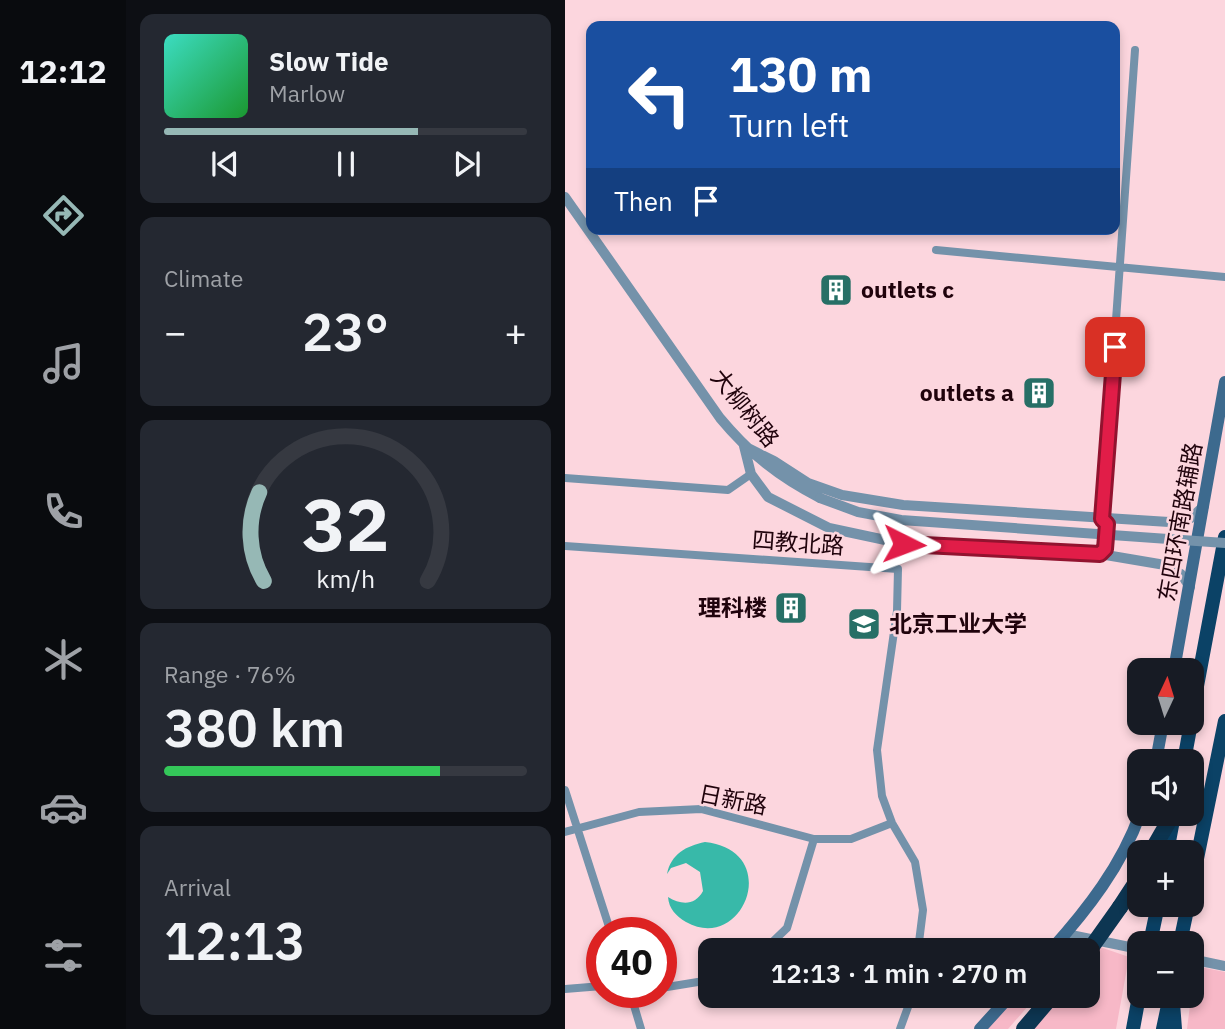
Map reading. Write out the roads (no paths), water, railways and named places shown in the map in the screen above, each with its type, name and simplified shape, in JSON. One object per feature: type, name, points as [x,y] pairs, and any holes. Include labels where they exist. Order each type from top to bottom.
[{"type":"highway","points":[[1203,658],[1225,537]]},
{"type":"highway","points":[[1201,840],[1225,721]]},
{"type":"highway","points":[[1098,938],[1127,896]]},
{"type":"highway","points":[[1024,1029],[1042,1008]]},
{"type":"highway","points":[[1133,1029],[1137,1008]]},
{"type":"highway","points":[[1163,1029],[1168,1008]]},
{"type":"highway","points":[[1172,1008],[1175,1029]]},
{"type":"main road","name":"东四环南路辅路","points":[[1176,658],[1225,382]]},
{"type":"main road","points":[[1062,938],[1101,889],[1136,826]]},
{"type":"main road","points":[[980,1029],[999,1008]]},
{"type":"street","points":[[1100,554],[1105,549],[1107,524],[1102,519],[1135,50]]},
{"type":"street","name":"大柳树路","points":[[565,197],[586,227]]},
{"type":"street","name":"大柳树路","points":[[592,235],[720,418],[744,446],[790,483],[858,512],[900,520],[1225,543]]},
{"type":"street","points":[[936,250],[1225,277]]},
{"type":"street","points":[[744,446],[751,474],[768,497],[829,528],[904,544],[1100,554],[1165,565],[1181,574],[1190,587]]},
{"type":"street","points":[[744,446],[808,483],[842,495],[903,505],[1169,522],[1191,518],[1204,506]]},
{"type":"street","points":[[565,478],[728,490],[751,474]]},
{"type":"street","name":"四教北路","points":[[565,546],[897,569],[897,611],[877,750],[882,796],[892,822]]},
{"type":"street","points":[[565,790],[606,917]]},
{"type":"street","name":"日新路","points":[[565,832],[639,812],[701,809],[814,839],[851,839],[892,822]]},
{"type":"street","points":[[892,822],[915,862],[923,910],[920,938]]},
{"type":"street","points":[[777,938],[787,928],[814,839]]},
{"type":"street","points":[[1066,934],[1127,947]]},
{"type":"street","points":[[1204,962],[1225,966]]},
{"type":"street","points":[[677,985],[698,982]]},
{"type":"street","points":[[565,989],[586,987]]},
{"type":"street","points":[[635,1008],[641,1029]]},
{"type":"street","points":[[900,1029],[908,1008]]},
{"type":"place","name":"outlets c","points":[[836,290]]},
{"type":"place","name":"outlets a","points":[[1039,393]]},
{"type":"place","name":"理科楼","points":[[791,608]]},
{"type":"place","name":"北京工业大学","points":[[864,624]]}]
